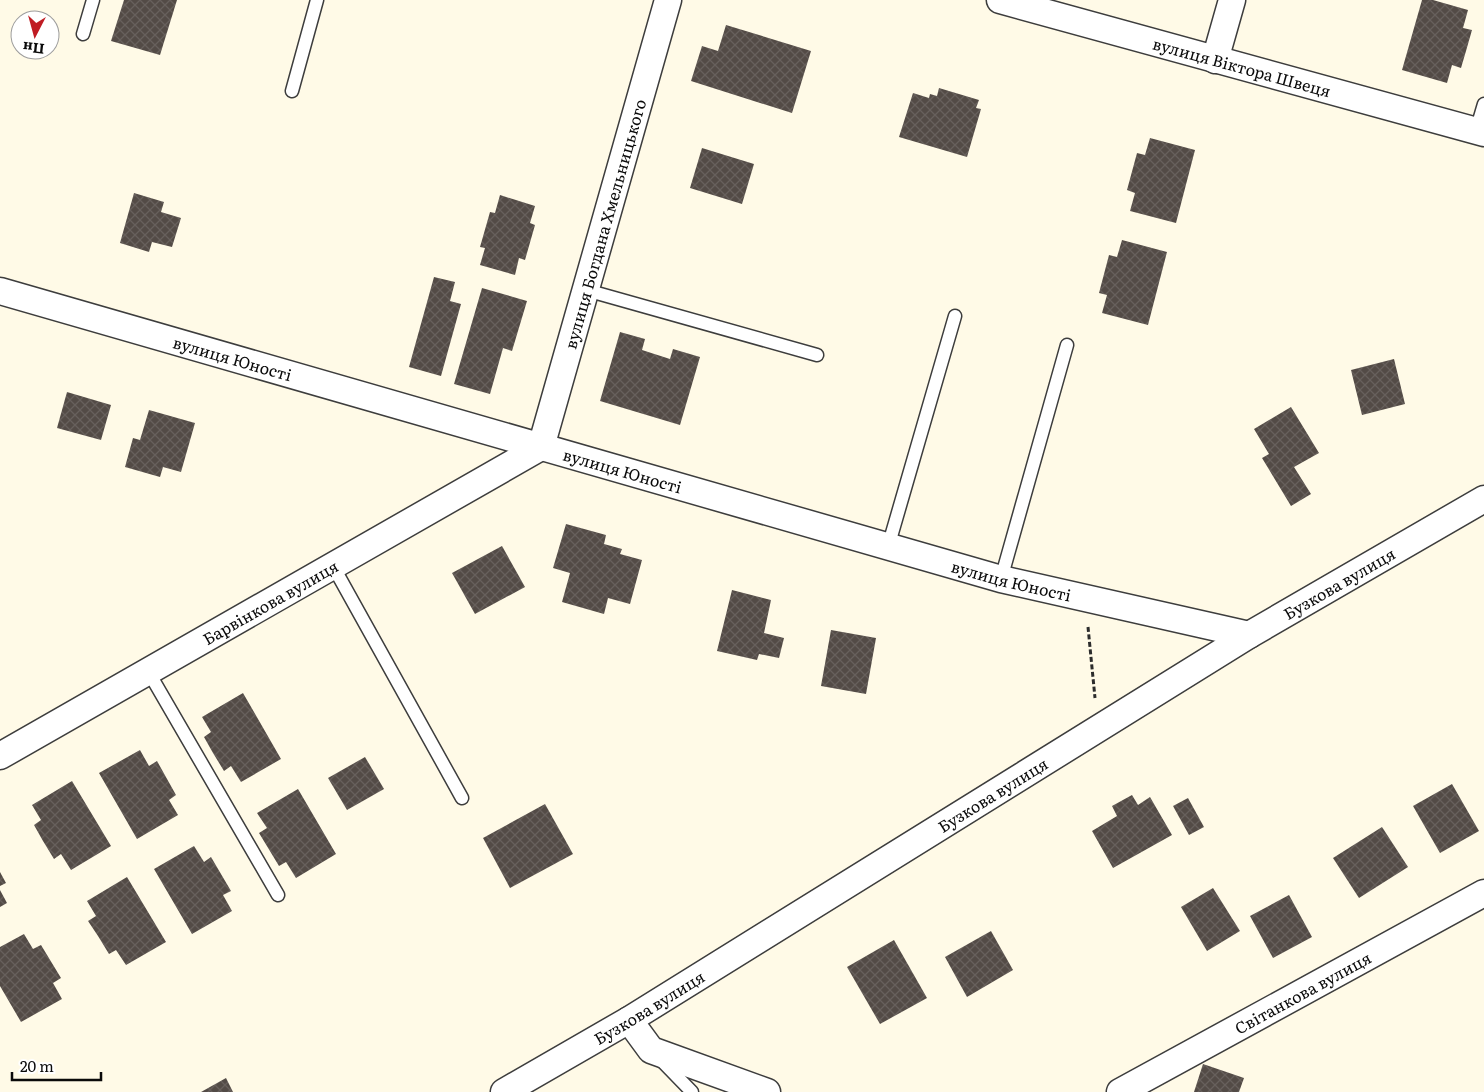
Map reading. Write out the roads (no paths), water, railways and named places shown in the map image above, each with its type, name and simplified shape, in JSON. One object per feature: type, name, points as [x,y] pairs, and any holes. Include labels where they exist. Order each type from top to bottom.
[{"type":"street","name":"вулиця Богдана Хмельницького","points":[[541,447],[668,0]]},
{"type":"street","name":"вулиця Віктора Швеця","points":[[1000,0],[1480,132]]},
{"type":"street","points":[[1215,60],[1232,0]]},
{"type":"street","name":"вулиця Юності","points":[[0,291],[1001,579],[1249,635]]},
{"type":"street","name":"Барвінкова вулиця","points":[[0,756],[541,447]]},
{"type":"street","name":"Бузкова вулиця","points":[[504,1092],[629,1020],[1249,635],[1484,499]]},
{"type":"street","name":"Світанкова вулиця","points":[[1120,1092],[1484,893]]},
{"type":"street","points":[[629,1020],[651,1050],[767,1092]]},
{"type":"lane","points":[[83,34],[93,0]]},
{"type":"lane","points":[[292,91],[317,0]]},
{"type":"lane","points":[[1480,132],[1484,104]]},
{"type":"lane","points":[[586,290],[818,355]]},
{"type":"lane","points":[[888,546],[955,316]]},
{"type":"lane","points":[[1001,579],[1067,345]]},
{"type":"lane","points":[[333,566],[462,798]]},
{"type":"lane","points":[[148,671],[278,894]]},
{"type":"lane","points":[[651,1050],[692,1092]]}]
